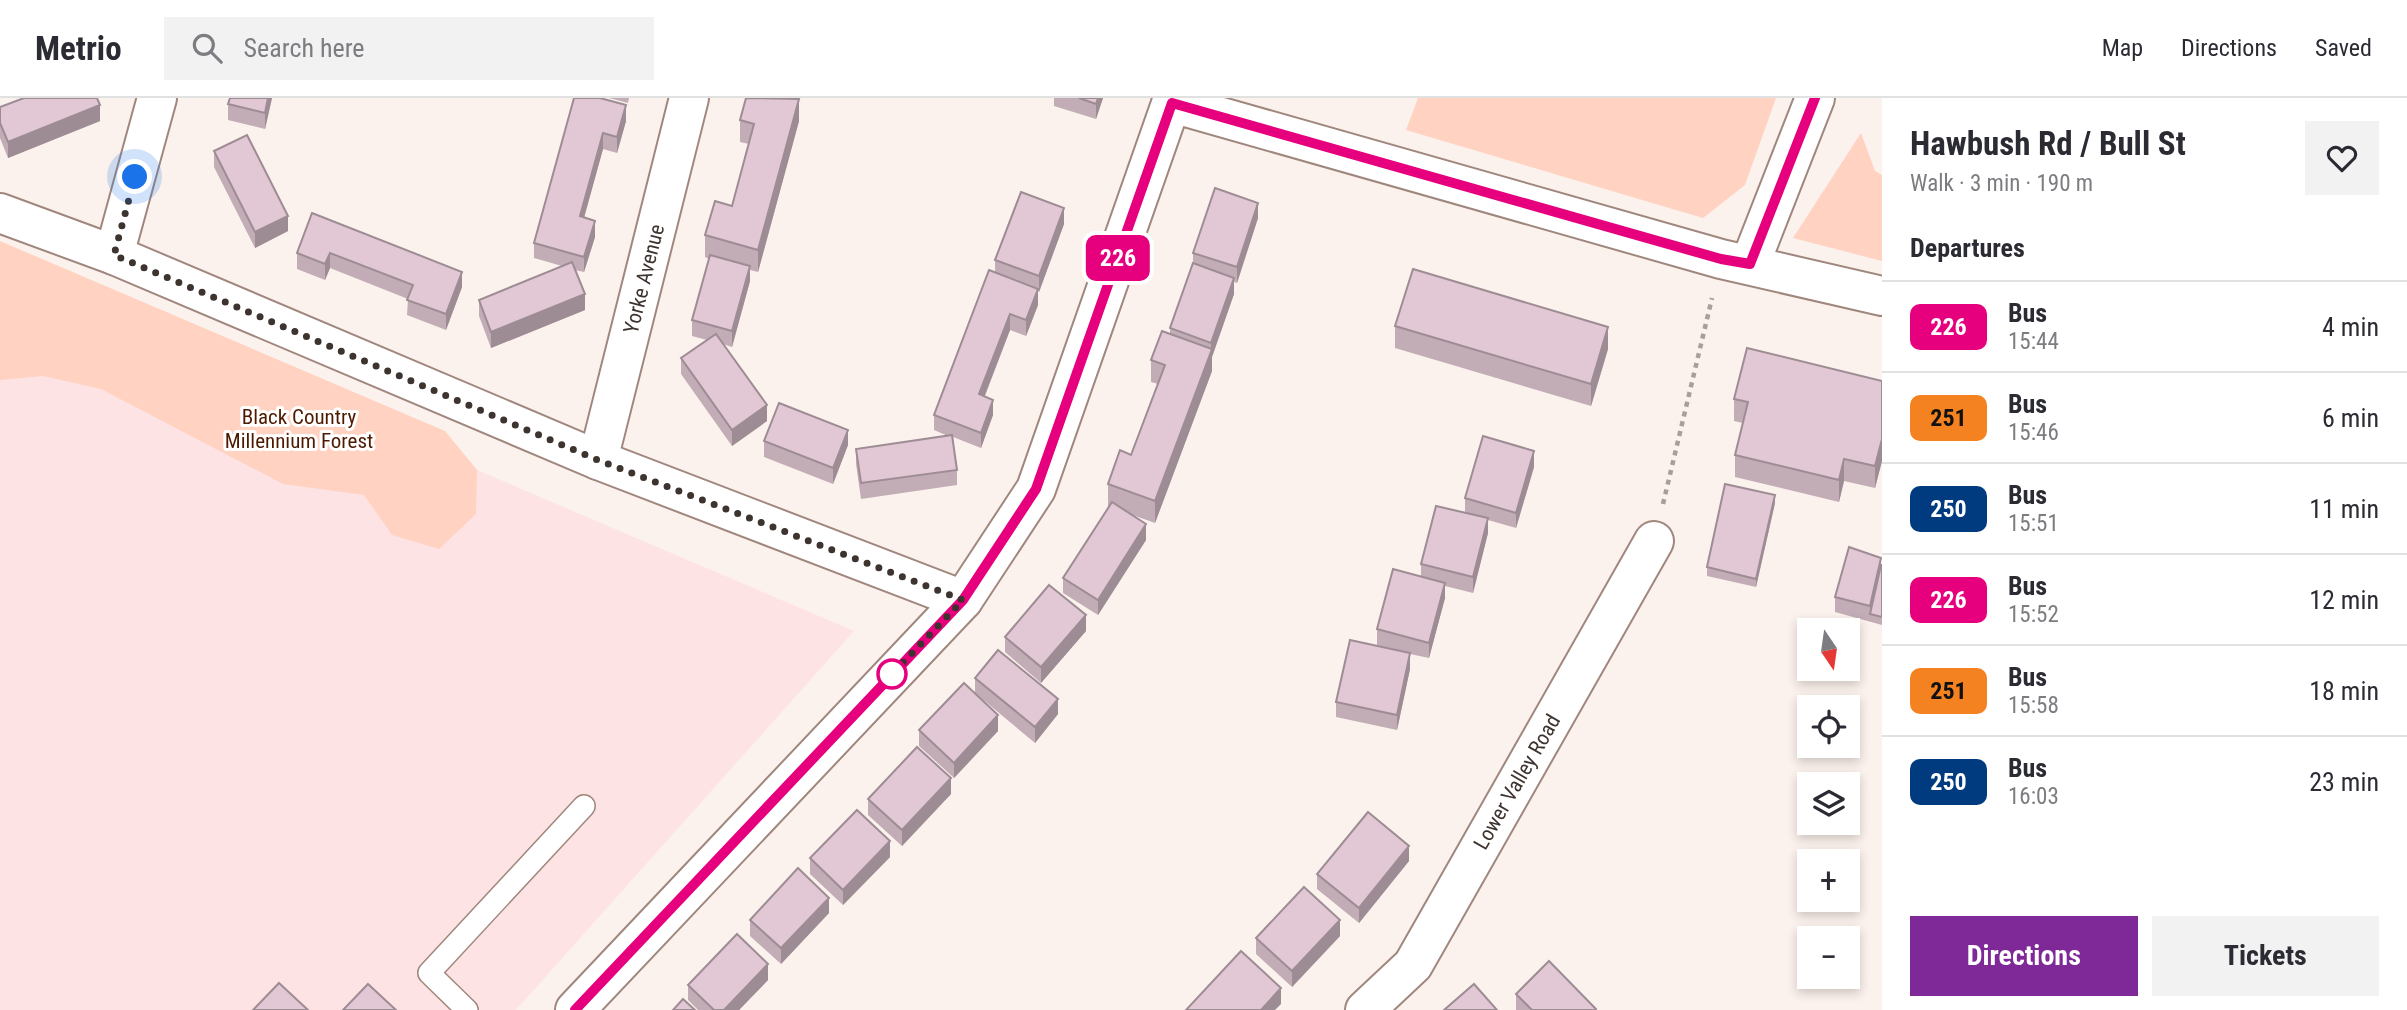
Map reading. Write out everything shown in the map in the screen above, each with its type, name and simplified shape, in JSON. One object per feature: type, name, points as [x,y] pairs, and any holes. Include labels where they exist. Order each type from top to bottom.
[{"type":"street","points":[[114,255],[157,98]]},
{"type":"street","name":"Yorke Avenue","points":[[598,460],[689,98]]},
{"type":"street","points":[[1735,262],[1815,98]]},
{"type":"street","points":[[575,1010],[963,600],[1036,489],[1173,100],[1735,262],[1882,296]]},
{"type":"street","points":[[0,213],[114,255],[598,460],[963,600]]},
{"type":"street","name":"Lower Valley Road","points":[[1365,1010],[1413,965],[1654,541]]},
{"type":"lane","points":[[467,1010],[429,973],[584,806]]},
{"type":"path","points":[[1654,541],[1735,262]]},
{"type":"shaded area","points":[[32,280],[854,631],[516,1010],[0,1010],[0,352]]},
{"type":"green space","points":[[1418,98],[1776,98],[1745,185],[1703,218],[1406,130]]},
{"type":"green space","points":[[1861,133],[1875,171],[1882,175],[1882,261],[1793,238]]},
{"type":"green space","name":"Black Country Millennium Forest","points":[[0,241],[445,431],[477,470],[476,514],[439,549],[392,535],[364,495],[283,484],[101,389],[43,376],[0,380]]},
{"type":"building","points":[[24,98],[97,98],[100,105],[8,142],[0,123],[0,107]]},
{"type":"building","points":[[230,98],[268,98],[265,113],[228,104]]},
{"type":"building","points":[[574,98],[600,98],[626,105],[617,137],[603,133],[580,216],[595,221],[584,257],[534,243]]},
{"type":"building","points":[[746,98],[799,99],[758,250],[705,235],[715,201],[732,206],[754,124],[740,120]]},
{"type":"building","points":[[1079,98],[1098,98],[1096,104]]},
{"type":"building","points":[[247,135],[288,216],[255,232],[214,151]]},
{"type":"building","points":[[1215,188],[1258,203],[1237,267],[1193,253]]},
{"type":"building","points":[[1021,192],[1064,208],[1039,276],[995,260]]},
{"type":"building","points":[[312,213],[462,272],[446,314],[407,300],[413,285],[330,253],[325,264],[297,253]]},
{"type":"building","points":[[710,255],[750,266],[732,331],[692,320]]},
{"type":"building","points":[[572,262],[585,294],[491,332],[479,300]]},
{"type":"building","points":[[1193,263],[1234,278],[1211,343],[1170,328]]},
{"type":"building","points":[[1413,269],[1608,327],[1591,384],[1395,326]]},
{"type":"building","points":[[989,270],[1038,289],[1026,320],[1010,314],[979,394],[993,400],[981,433],[934,415]]},
{"type":"building","points":[[1162,331],[1212,349],[1155,501],[1108,484],[1120,450],[1131,455],[1165,365],[1151,360]]},
{"type":"building","points":[[716,334],[767,405],[732,430],[681,358]]},
{"type":"building","points":[[1747,348],[1882,381],[1882,439],[1875,466],[1844,459],[1839,480],[1735,455],[1748,402],[1734,399]]},
{"type":"building","points":[[779,403],[848,430],[833,468],[764,441]]},
{"type":"building","points":[[952,435],[957,470],[861,483],[856,449]]},
{"type":"building","points":[[1483,436],[1534,451],[1516,513],[1465,498]]},
{"type":"building","points":[[1725,484],[1775,495],[1756,579],[1707,567]]},
{"type":"building","points":[[1112,502],[1146,524],[1098,600],[1063,578]]},
{"type":"building","points":[[1436,506],[1488,518],[1473,577],[1421,564]]},
{"type":"building","points":[[1849,547],[1881,558],[1870,606],[1835,597]]},
{"type":"building","points":[[1882,565],[1882,617],[1870,614]]},
{"type":"building","points":[[1393,569],[1445,583],[1429,643],[1377,629]]},
{"type":"building","points":[[1049,585],[1086,615],[1041,667],[1005,637]]},
{"type":"building","points":[[1350,640],[1410,653],[1397,715],[1336,702]]},
{"type":"building","points":[[998,650],[1058,699],[1035,727],[975,678]]},
{"type":"building","points":[[964,683],[998,715],[954,763],[919,730]]},
{"type":"building","points":[[917,747],[951,778],[902,830],[868,799]]},
{"type":"building","points":[[857,810],[890,841],[843,890],[810,858]]},
{"type":"building","points":[[1368,812],[1409,846],[1359,908],[1317,874]]},
{"type":"building","points":[[798,868],[829,898],[781,948],[750,920]]},
{"type":"building","points":[[1304,887],[1340,920],[1292,971],[1256,938]]},
{"type":"building","points":[[737,934],[768,964],[724,1010],[714,1010],[688,985]]},
{"type":"building","points":[[1241,951],[1281,988],[1261,1010],[1186,1010]]},
{"type":"building","points":[[1549,961],[1595,1010],[1532,1010],[1516,994]]},
{"type":"building","points":[[279,983],[308,1010],[253,1010]]},
{"type":"building","points":[[368,984],[396,1010],[343,1010]]},
{"type":"building","points":[[1474,984],[1497,1010],[1444,1010]]},
{"type":"building","points":[[683,999],[695,1010],[673,1010]]},
{"type":"bus line","name":"226","points":[[575,1010],[963,600],[1036,489],[1172,103],[1721,259],[1750,264],[1815,98]]},
{"type":"route","points":[[135,177],[114,255],[598,460],[963,600],[892,674]]}]
